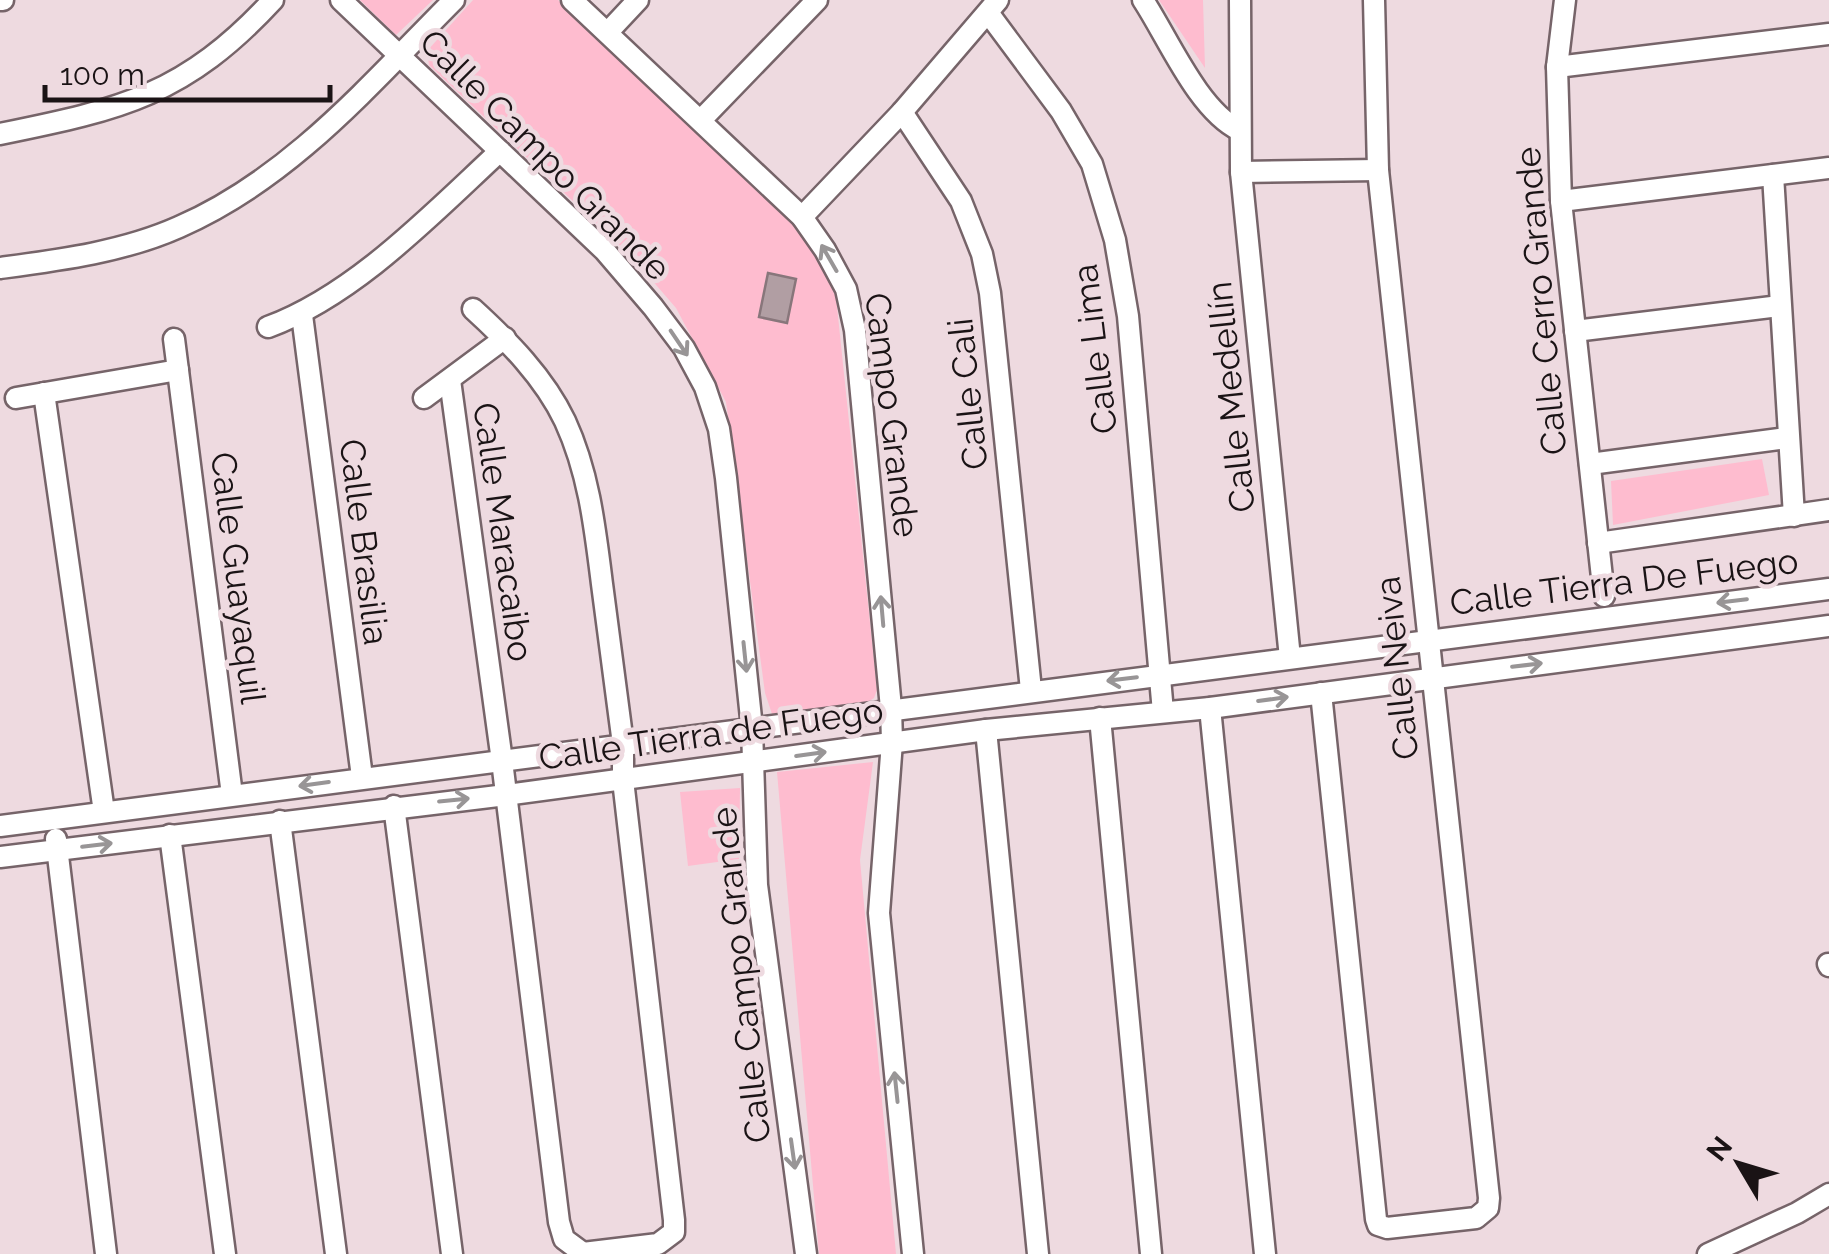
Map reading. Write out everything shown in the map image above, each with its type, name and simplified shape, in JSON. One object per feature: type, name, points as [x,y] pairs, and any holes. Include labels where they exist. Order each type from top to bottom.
[{"type":"street","points":[[0,134],[87,116],[162,89],[216,55],[273,0]]},
{"type":"street","name":"Calle Campo Grande","points":[[341,0],[605,252],[684,348],[704,388],[719,429],[726,478],[755,762],[752,810],[757,886],[806,1254]]},
{"type":"street","points":[[0,268],[70,259],[139,241],[222,206],[322,135],[454,0]]},
{"type":"street","name":"Campo Grande","points":[[572,0],[802,217],[846,288],[855,330],[891,708]]},
{"type":"street","points":[[608,32],[638,0]]},
{"type":"street","points":[[701,120],[817,0]]},
{"type":"street","points":[[1143,0],[1205,99],[1220,117],[1240,130]]},
{"type":"street","name":"Calle Medellín","points":[[1240,0],[1241,172],[1290,658]]},
{"type":"street","name":"Calle Neiva","points":[[1321,693],[1376,1219],[1378,1225],[1388,1228],[1476,1218],[1488,1208],[1378,170],[1374,0]]},
{"type":"street","name":"Calle Cerro Grande","points":[[1566,0],[1557,67],[1562,200],[1604,596]]},
{"type":"street","points":[[802,217],[994,7]]},
{"type":"street","name":"Calle Lima","points":[[994,7],[1092,164],[1116,240],[1128,316],[1163,712]]},
{"type":"street","points":[[1557,67],[1829,34]]},
{"type":"street","name":"Calle Cali","points":[[902,112],[961,201],[982,254],[990,294],[1031,690]]},
{"type":"street","points":[[268,327],[302,314],[398,244],[500,152]]},
{"type":"street","points":[[1562,200],[1829,168]]},
{"type":"street","points":[[1241,172],[1378,170]]},
{"type":"street","points":[[1774,174],[1794,516]]},
{"type":"street","points":[[1575,331],[1780,306]]},
{"type":"street","name":"Calle Maracaibo","points":[[473,309],[505,338],[564,418],[592,502],[623,744],[623,780],[674,1220],[674,1232],[658,1244],[583,1252],[564,1240],[559,1222],[450,380],[505,338]]},
{"type":"street","name":"Calle Brasilia","points":[[302,314],[362,777]]},
{"type":"street","name":"Calle Guayaquil","points":[[174,339],[232,795]]},
{"type":"street","points":[[16,398],[178,370]]},
{"type":"street","points":[[424,398],[450,380]]},
{"type":"street","points":[[44,393],[104,812]]},
{"type":"street","points":[[1590,464],[1787,438]]},
{"type":"street","points":[[1598,543],[1829,510]]},
{"type":"street","name":"Calle Tierra De Fuego","points":[[1427,640],[1829,589]]},
{"type":"street","name":"Calle Tierra De Fuego","points":[[1430,677],[1829,626]]},
{"type":"street","name":"Calle Tierra de Fuego","points":[[0,826],[1427,640]]},
{"type":"street","name":"Calle Tierra de Fuego","points":[[0,857],[623,780],[986,730],[1210,708],[1430,677]]},
{"type":"street","points":[[891,708],[892,742],[878,913],[913,1254]]},
{"type":"street","points":[[1210,708],[1265,1254]]},
{"type":"street","points":[[1100,718],[1151,1254]]},
{"type":"street","points":[[986,730],[1038,1254]]},
{"type":"street","points":[[394,806],[452,1254]]},
{"type":"street","points":[[53,819],[106,1254]]},
{"type":"street","points":[[280,821],[336,1254]]},
{"type":"street","points":[[170,835],[225,1254]]},
{"type":"street","points":[[1708,1254],[1797,1214],[1829,1194]]},
{"type":"shaded area","points":[[360,0],[433,0],[396,35]]},
{"type":"shaded area","points":[[473,0],[558,0],[792,221],[813,250],[836,297],[877,690],[874,698],[860,707],[772,714],[765,693],[726,402],[676,308],[631,256],[429,65],[427,51]]},
{"type":"shaded area","points":[[1159,0],[1203,0],[1205,68]]},
{"type":"shaded area","points":[[1762,459],[1769,495],[1613,525],[1611,481]]},
{"type":"shaded area","points":[[873,762],[860,860],[896,1254],[819,1254],[777,772]]},
{"type":"shaded area","points":[[740,788],[739,859],[688,866],[680,792]]},
{"type":"building","points":[[768,273],[796,279],[787,323],[759,317]]}]
